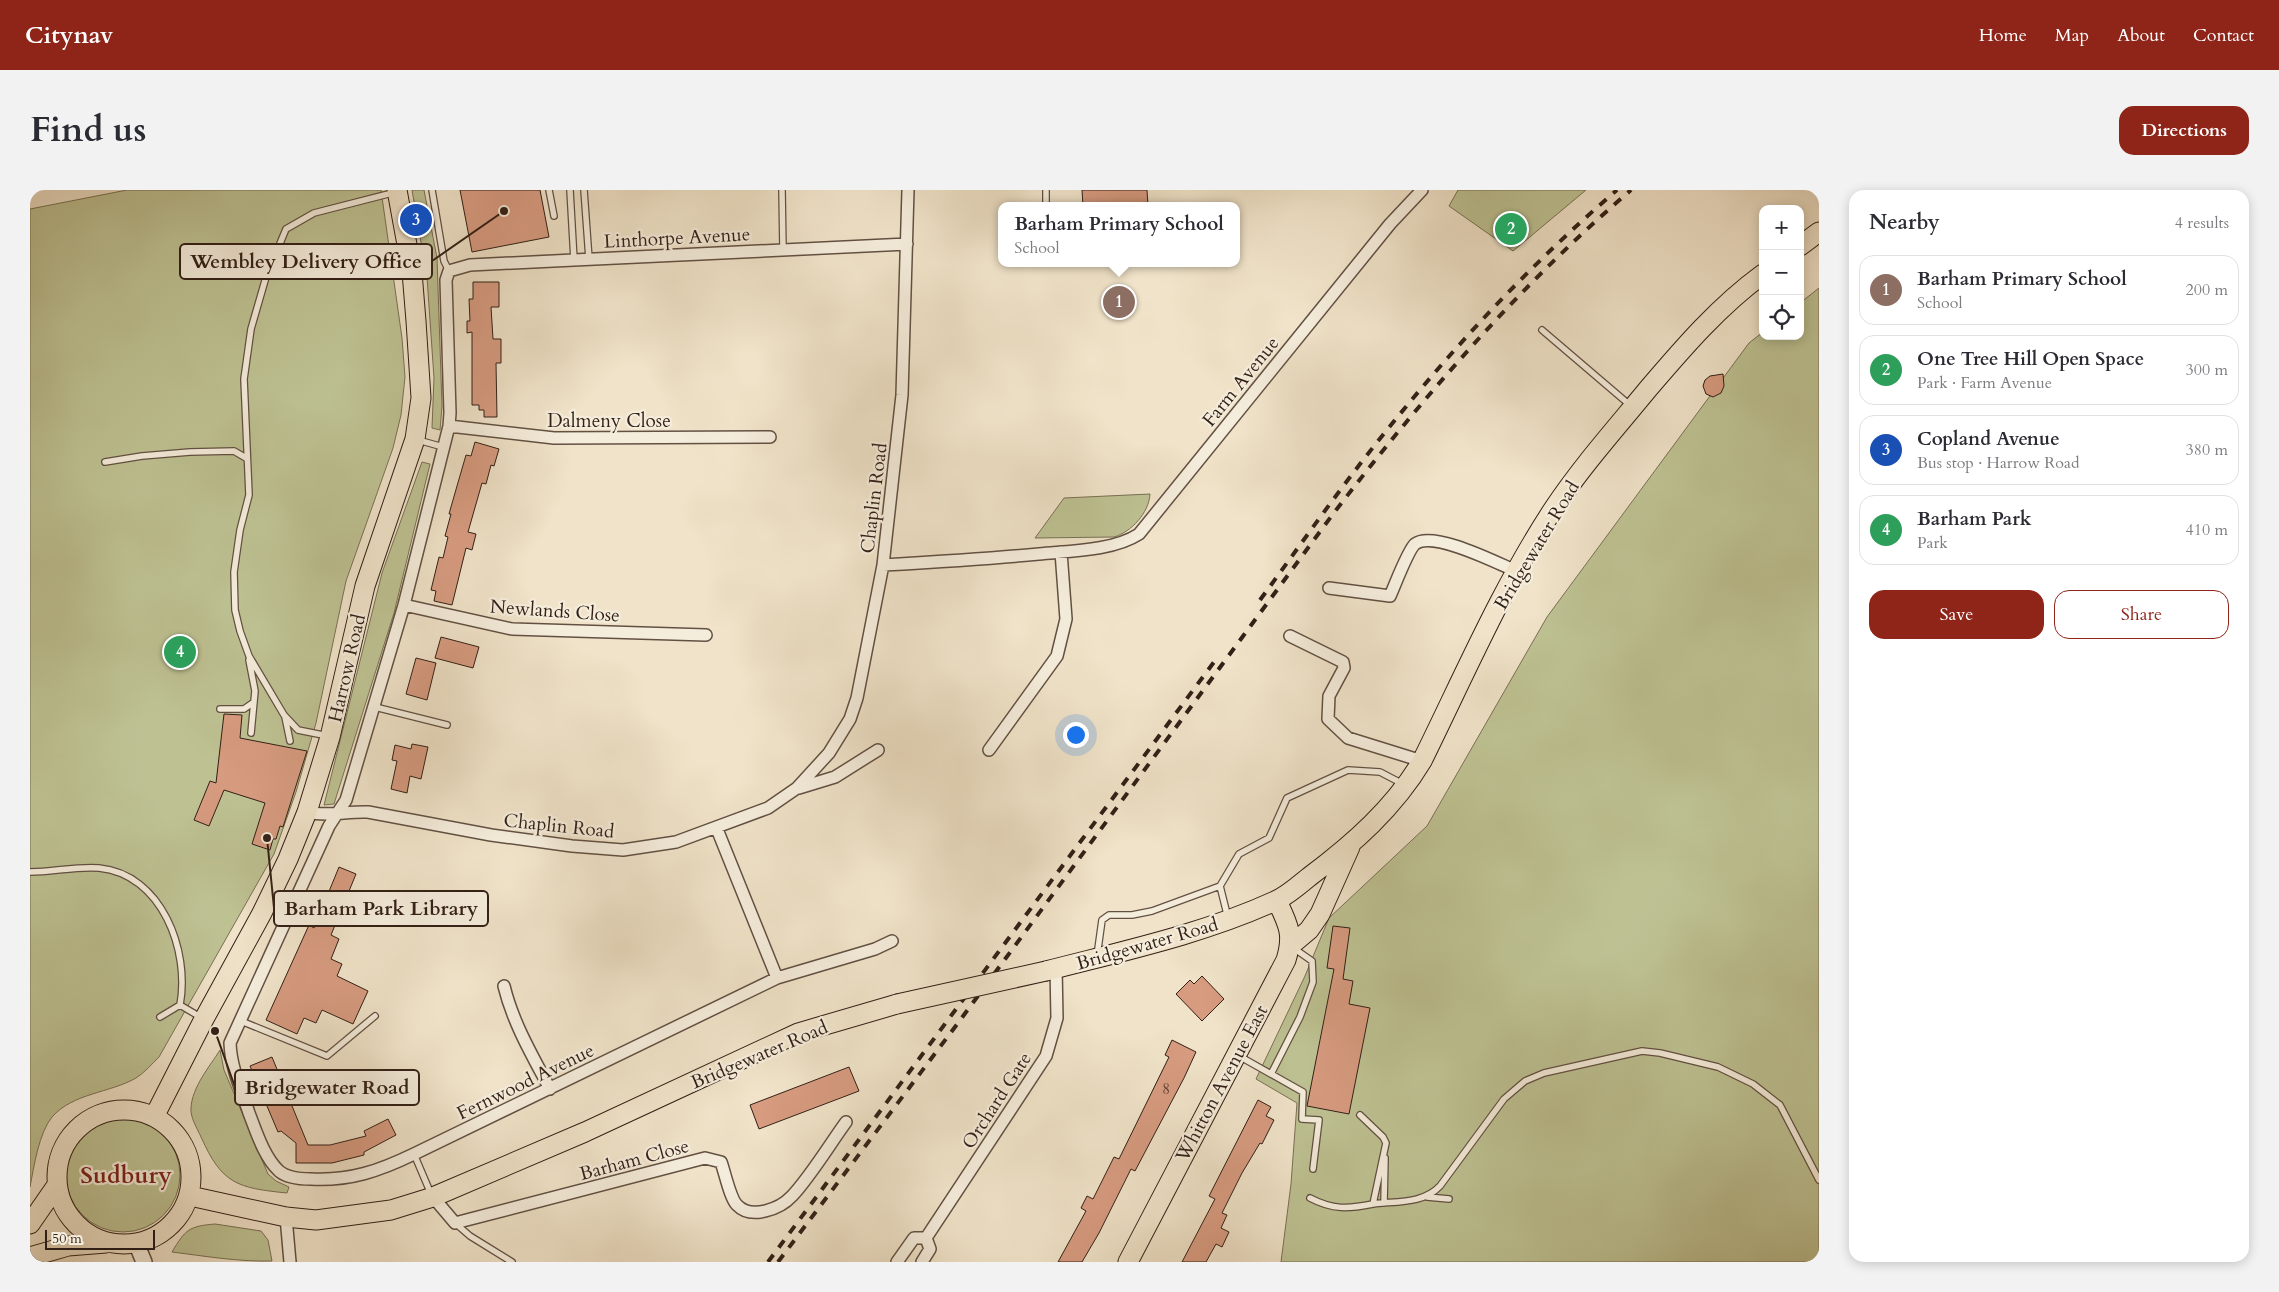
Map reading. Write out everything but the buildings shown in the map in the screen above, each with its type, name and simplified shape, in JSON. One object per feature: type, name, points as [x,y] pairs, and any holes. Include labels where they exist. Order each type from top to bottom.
[{"type":"main road","name":"Harrow Road","points":[[154,1117],[262,912],[288,859],[307,812],[330,737],[365,586],[414,440],[421,398],[419,360],[412,272],[398,191]]},
{"type":"main road","points":[[1804,243],[1819,232]]},
{"type":"main road","name":"Bridgewater Road","points":[[190,1196],[286,1217],[316,1220],[391,1210],[433,1197],[585,1132],[798,1033],[896,1004],[1097,959],[1228,919],[1277,901],[1351,846],[1407,786],[1422,760],[1516,571],[1554,508],[1594,454],[1684,347],[1744,288],[1759,277]]},
{"type":"main road","name":"Bridgewater Road","points":[[1290,946],[1309,930],[1320,914],[1351,846]]},
{"type":"main road","name":"Whitton Avenue East","points":[[1128,1262],[1286,960],[1290,946],[1290,927],[1277,901]]},
{"type":"main road","points":[[118,1110],[133,1110],[154,1117],[172,1129],[180,1139],[188,1156],[191,1170],[190,1196],[177,1219],[141,1253],[106,1243],[83,1230],[67,1213],[57,1185],[57,1166],[61,1152],[76,1129],[91,1118],[118,1110]]},
{"type":"main road","points":[[30,1224],[57,1185]]},
{"type":"main road","points":[[30,1257],[68,1246],[106,1243]]},
{"type":"street","name":"Chaplin Road","points":[[307,812],[326,815],[368,812],[491,835],[572,846],[624,850],[676,842],[717,829],[768,808],[797,788],[829,753],[850,719],[857,698],[883,565],[902,395],[908,190]]},
{"type":"street","name":"Farm Avenue","points":[[883,565],[1061,552],[1126,542],[1139,534],[1390,224],[1422,190]]},
{"type":"street","name":"Linthorpe Avenue","points":[[449,271],[470,266],[907,244]]},
{"type":"street","name":"Harrow Road","points":[[280,1172],[271,1162],[259,1136],[231,1063],[230,1043],[329,826],[346,800],[404,605],[449,426],[446,280],[449,271]]},
{"type":"street","name":"Dalmeny Close","points":[[449,426],[554,438],[770,437]]},
{"type":"street","points":[[1329,588],[1390,596],[1413,546],[1421,540],[1468,550],[1516,571]]},
{"type":"street","points":[[989,750],[1057,656],[1066,619],[1061,552]]},
{"type":"street","name":"Newlands Close","points":[[404,605],[512,629],[706,634]]},
{"type":"street","points":[[1290,636],[1344,662],[1344,668],[1329,696],[1328,720],[1348,738],[1422,760]]},
{"type":"street","name":"Chaplin Road","points":[[797,788],[835,777],[878,750]]},
{"type":"street","points":[[717,829],[777,978]]},
{"type":"street","name":"Fernwood Avenue","points":[[280,1172],[296,1179],[336,1180],[383,1169],[777,978],[875,949],[892,941]]},
{"type":"street","name":"Orchard Gate","points":[[926,1238],[1046,1056],[1057,1018],[1051,970]]},
{"type":"street","points":[[504,986],[518,1029],[550,1089]]},
{"type":"street","name":"Barham Close","points":[[455,1223],[705,1158],[721,1162],[735,1204],[742,1209],[760,1213],[777,1207],[792,1196],[846,1122]]},
{"type":"street","points":[[433,1197],[455,1223]]},
{"type":"street","points":[[286,1217],[290,1262]]},
{"type":"street","name":"Orchard Gate","points":[[897,1262],[914,1238],[926,1238]]},
{"type":"street","name":"Orchard Gate","points":[[922,1262],[930,1249],[926,1238]]},
{"type":"lane","points":[[432,190],[444,261],[449,271]]},
{"type":"lane","points":[[549,190],[554,216]]},
{"type":"lane","points":[[570,190],[574,260]]},
{"type":"lane","points":[[584,190],[589,259]]},
{"type":"lane","points":[[782,190],[783,250]]},
{"type":"lane","points":[[251,733],[255,691],[248,656],[235,610],[234,572],[240,530],[249,495],[244,379],[251,329],[266,277],[286,229],[314,213],[398,191]]},
{"type":"lane","points":[[1542,330],[1633,407]]},
{"type":"lane","points":[[414,440],[443,447]]},
{"type":"lane","points":[[105,462],[142,456],[190,452],[234,452],[246,458]]},
{"type":"lane","points":[[248,656],[284,715],[298,730],[330,737]]},
{"type":"lane","points":[[220,709],[244,709],[254,702]]},
{"type":"lane","points":[[375,707],[448,725]]},
{"type":"lane","points":[[284,715],[290,741]]},
{"type":"lane","points":[[1097,959],[1102,920],[1109,915],[1132,915],[1152,911],[1220,886],[1239,854],[1269,838],[1287,798],[1348,770],[1380,772],[1407,786]]},
{"type":"lane","points":[[30,872],[99,868],[119,872],[142,886],[165,916],[178,947],[183,974],[180,1005]]},
{"type":"lane","points":[[1220,886],[1228,919]]},
{"type":"lane","points":[[1271,1074],[1300,1017],[1313,982],[1312,961],[1290,946]]},
{"type":"lane","points":[[180,1005],[204,1019]]},
{"type":"lane","points":[[160,1017],[180,1005]]},
{"type":"lane","points":[[241,1021],[327,1056],[375,1016]]},
{"type":"lane","points":[[1310,1198],[1326,1206],[1352,1208],[1431,1195],[1440,1186],[1504,1099],[1525,1081],[1544,1073],[1642,1051],[1660,1053],[1718,1067],[1753,1084],[1780,1105],[1819,1180]]},
{"type":"lane","points":[[1236,1054],[1303,1092],[1302,1119],[1319,1120],[1314,1169]]},
{"type":"lane","points":[[1360,1115],[1383,1137],[1386,1143],[1384,1202]]},
{"type":"lane","points":[[1373,1204],[1386,1143]]},
{"type":"lane","points":[[414,1154],[433,1197]]},
{"type":"lane","points":[[1425,1197],[1449,1199]]},
{"type":"lane","points":[[455,1223],[470,1236],[512,1262]]},
{"type":"green space","points":[[127,190],[381,190],[402,338],[405,377],[401,415],[393,448],[346,581],[316,723],[296,792],[274,854],[159,1057],[136,1078],[70,1103],[52,1117],[40,1141],[30,1187],[30,209]]},
{"type":"green space","points":[[412,190],[424,190],[437,258],[442,406],[440,430],[432,428],[434,378],[427,277]]},
{"type":"green space","points":[[1458,190],[1586,190],[1513,251],[1449,206]]},
{"type":"green space","points":[[1819,288],[1819,1262],[1281,1262],[1291,1184],[1297,1103],[1256,1079],[1305,976],[1329,918],[1427,826],[1547,617],[1749,343],[1759,335],[1759,340],[1804,340],[1804,300]]},
{"type":"green space","points":[[422,462],[430,464],[394,613],[334,804],[324,805],[382,573]]},
{"type":"green space","points":[[1150,494],[1143,515],[1138,521],[1127,531],[1114,537],[1035,538],[1064,498]]},
{"type":"green space","points":[[220,1050],[224,1070],[268,1174],[276,1181],[289,1187],[287,1193],[255,1189],[233,1181],[216,1165],[196,1126],[191,1111],[192,1100],[202,1077]]},
{"type":"green space","points":[[123,1118],[145,1122],[155,1127],[171,1143],[176,1153],[180,1175],[176,1197],[171,1207],[155,1223],[145,1228],[123,1232],[101,1228],[91,1223],[75,1207],[70,1197],[66,1175],[70,1153],[75,1143],[91,1127],[101,1122]]},
{"type":"green space","points":[[215,1224],[261,1231],[268,1240],[272,1261],[234,1260],[172,1252],[184,1234],[189,1230],[199,1226]]},
{"type":"railway","points":[[1260,600],[1354,472],[1440,366],[1496,305],[1555,246],[1617,190]]},
{"type":"railway","points":[[778,1262],[958,1023],[1367,470],[1437,385],[1511,304],[1631,190]]},
{"type":"railway","points":[[768,1262],[1214,662]]},
{"type":"place","name":"Wembley Delivery Office","points":[[504,211]]},
{"type":"place","name":"Copland Avenue","points":[[416,220]]},
{"type":"place","name":"One Tree Hill Open Space","points":[[1511,229]]},
{"type":"place","name":"Barham Primary School","points":[[1119,302]]},
{"type":"place","name":"Barham Park","points":[[180,652]]},
{"type":"place","name":"Barham Park Library","points":[[267,838]]},
{"type":"place","name":"Bridgewater Road","points":[[215,1031]]},
{"type":"district","name":"Sudbury","points":[[126,1175]]}]
